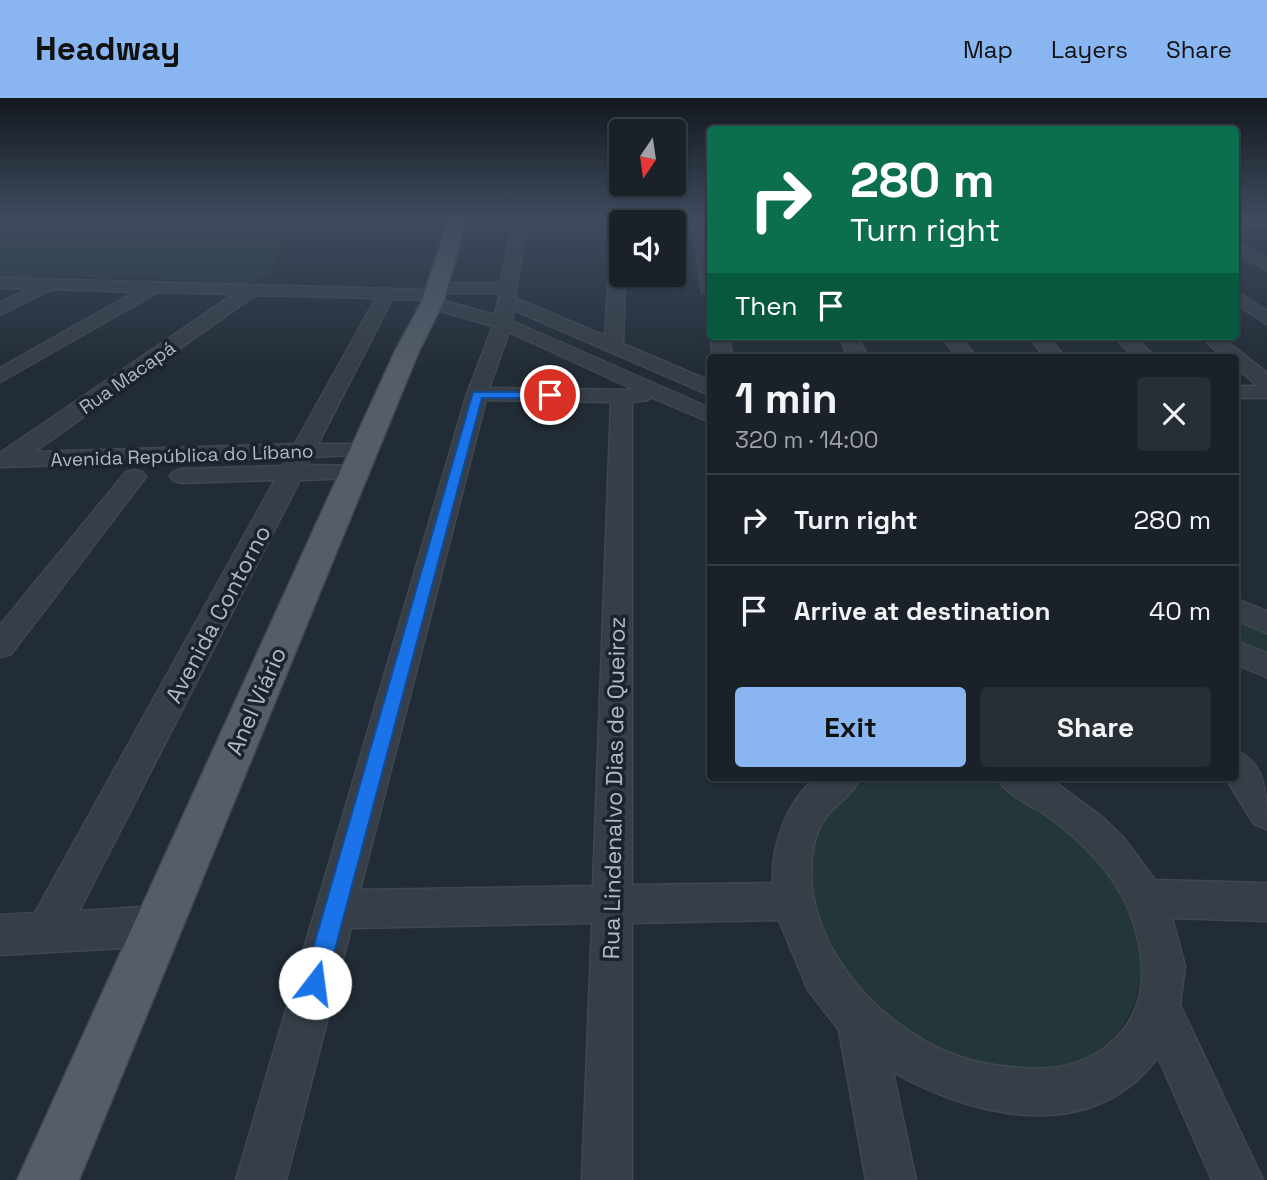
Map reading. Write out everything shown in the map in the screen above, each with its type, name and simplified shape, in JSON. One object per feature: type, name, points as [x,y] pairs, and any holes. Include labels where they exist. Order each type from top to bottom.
[{"type":"main road","name":"Anel Viário","points":[[48,1180],[443,269]]},
{"type":"street","points":[[261,1180],[477,394],[505,304],[511,269]]},
{"type":"street","points":[[0,283],[52,282],[387,293],[433,295],[505,304],[707,387]]},
{"type":"street","points":[[0,310],[52,282]]},
{"type":"street","points":[[0,376],[157,285]]},
{"type":"street","points":[[614,347],[616,287]]},
{"type":"street","name":"Rua Macapá","points":[[2,466],[253,289]]},
{"type":"street","name":"Avenida Contorno","points":[[46,933],[387,293]]},
{"type":"street","points":[[433,295],[505,304],[666,397],[707,415]]},
{"type":"street","points":[[1239,298],[1267,319]]},
{"type":"street","points":[[1040,340],[1052,354]]},
{"type":"street","points":[[1127,340],[1142,354]]},
{"type":"street","points":[[1214,340],[1231,354]]},
{"type":"street","points":[[1239,360],[1267,383]]},
{"type":"street","points":[[1239,392],[1267,392]]},
{"type":"street","points":[[477,394],[707,397]]},
{"type":"street","name":"Rua Lindenalvo Dias de Queiroz","points":[[607,1180],[622,395]]},
{"type":"street","name":"Avenida República do Líbano","points":[[2,466],[361,460]]},
{"type":"street","name":"Avenida República do Líbano","points":[[2,466],[134,477],[299,462]]},
{"type":"street","points":[[0,646],[134,477]]},
{"type":"street","points":[[1239,610],[1267,623]]},
{"type":"street","points":[[1239,653],[1267,666]]},
{"type":"street","points":[[1239,770],[1267,813]]},
{"type":"street","points":[[826,784],[800,826],[791,861],[793,901],[805,941],[821,971],[859,1019],[912,1060],[975,1086],[1038,1094],[1094,1082],[1136,1052],[1159,1009],[1163,954],[1144,898],[1120,859],[1047,787],[1027,781]]},
{"type":"street","points":[[1144,898],[1267,902]]},
{"type":"street","points":[[335,909],[793,901]]},
{"type":"street","points":[[0,935],[158,926]]},
{"type":"street","points":[[1159,1009],[1238,1180]]},
{"type":"street","points":[[859,1019],[891,1180]]},
{"type":"shaded area","points":[[0,269],[273,269],[272,273],[251,284],[139,278],[0,277]]},
{"type":"shaded area","points":[[1239,617],[1267,630],[1267,656],[1239,643]]},
{"type":"shaded area","points":[[866,782],[989,782],[1007,787],[1036,802],[1079,837],[1105,865],[1122,889],[1139,939],[1141,965],[1138,989],[1130,1012],[1117,1033],[1098,1050],[1073,1063],[1030,1072],[985,1067],[941,1052],[899,1027],[862,995],[834,957],[815,916],[810,873],[813,847],[827,817],[842,799]]},
{"type":"route","points":[[315,983],[477,394],[550,395]]}]
